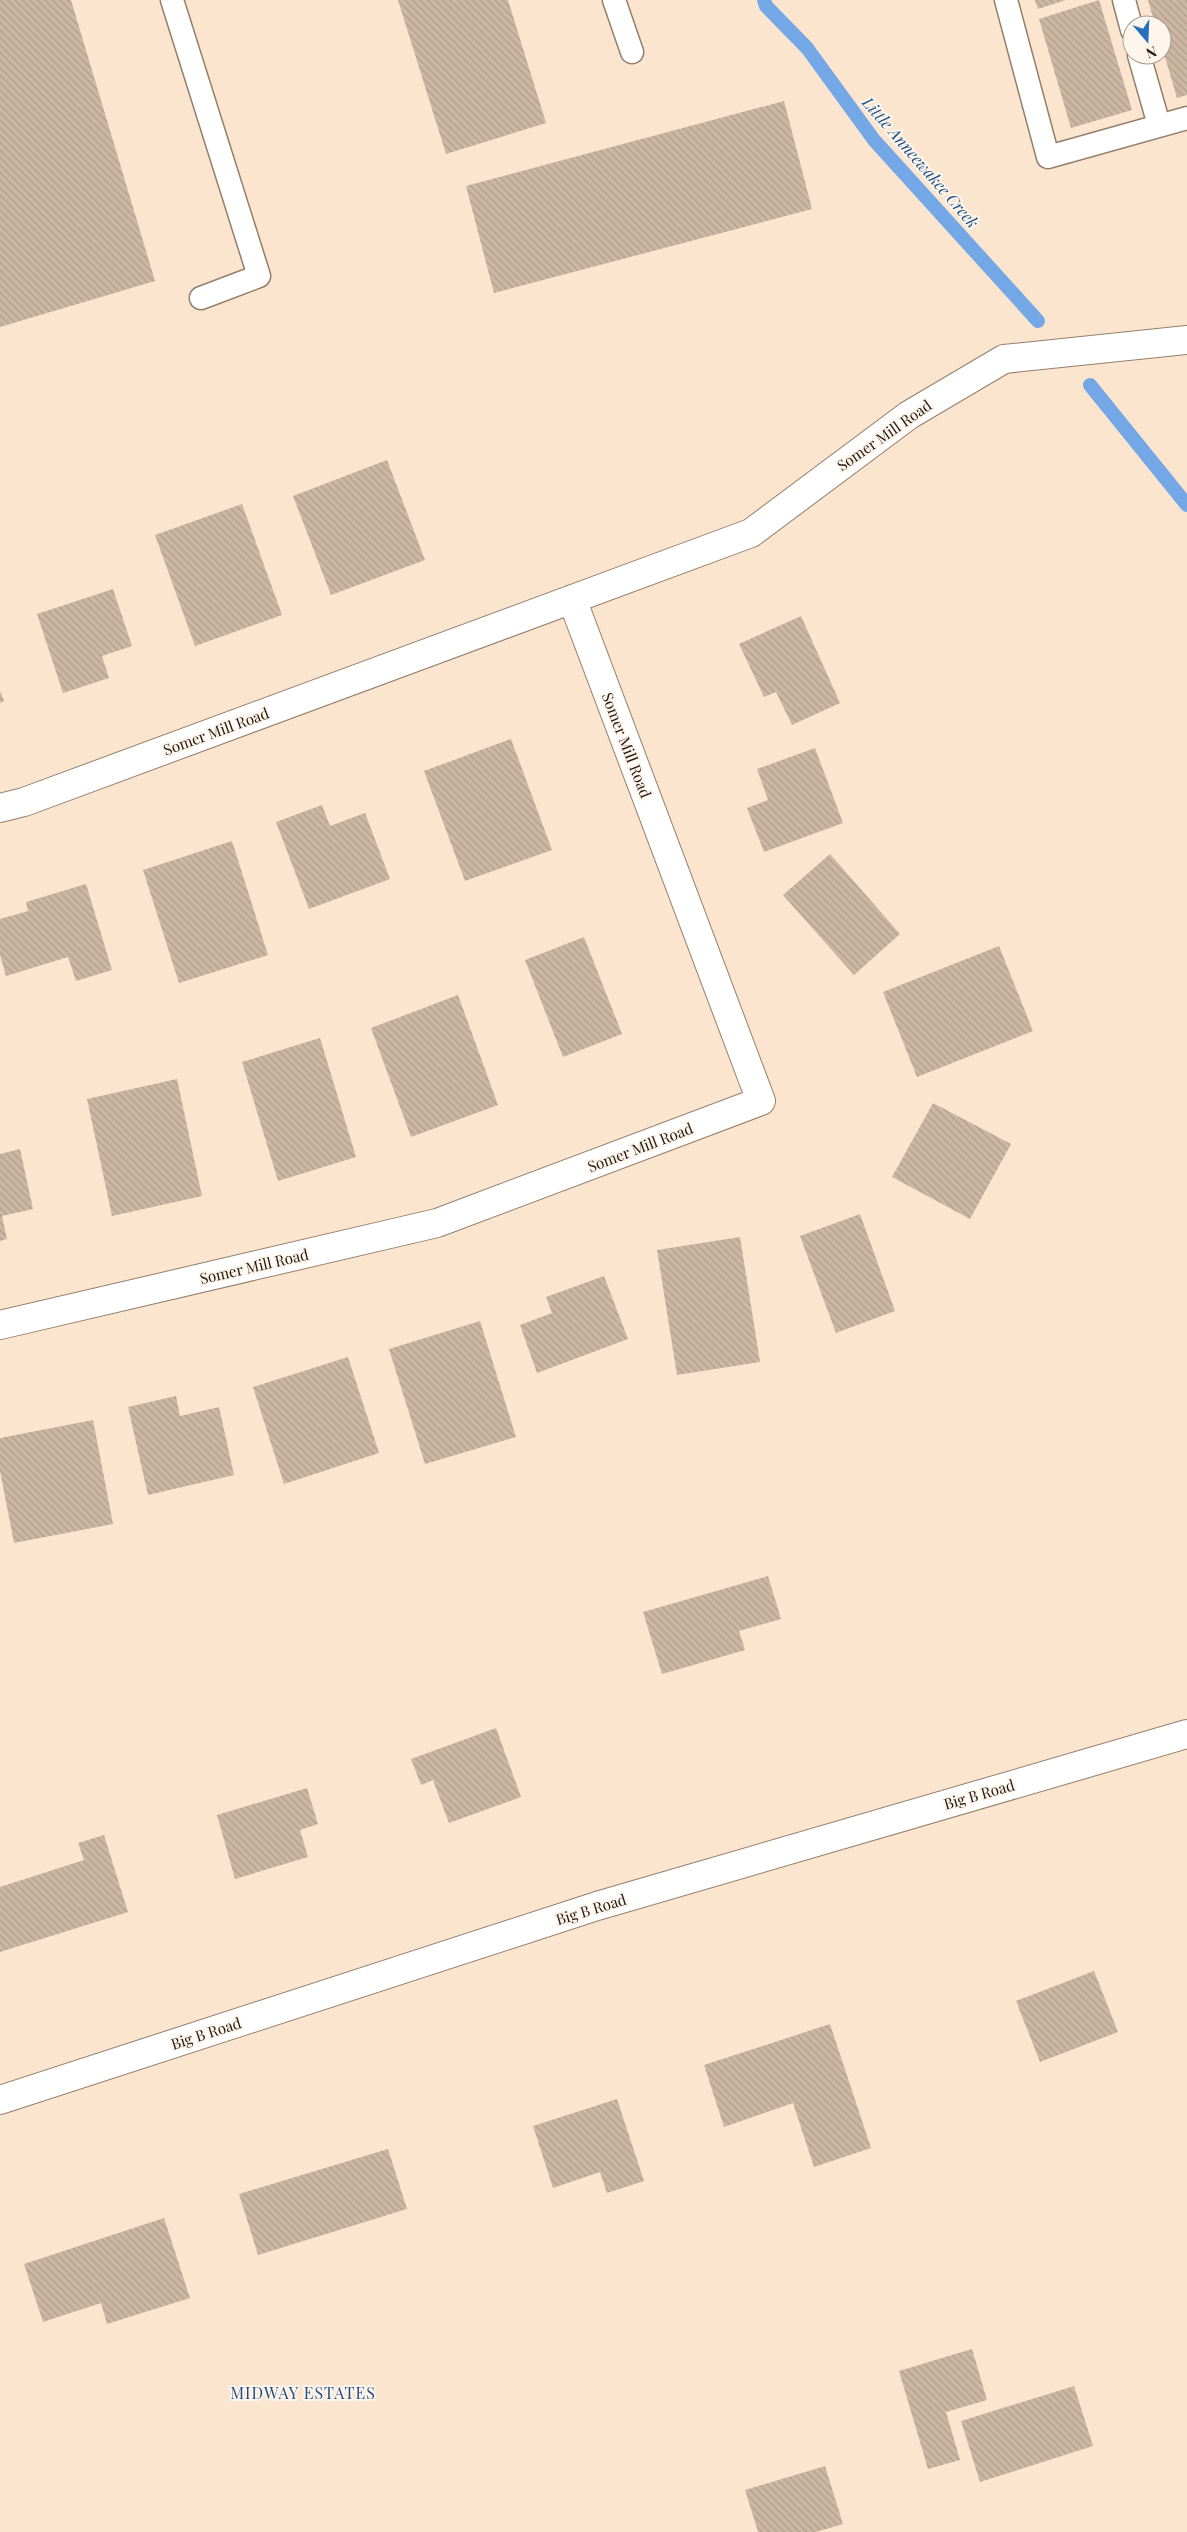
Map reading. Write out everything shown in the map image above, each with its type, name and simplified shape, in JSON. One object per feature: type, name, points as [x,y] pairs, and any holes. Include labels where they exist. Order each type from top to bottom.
[{"type":"street","name":"Somer Mill Road","points":[[0,808],[24,802],[750,533],[909,415],[1004,359],[1187,340]]},
{"type":"street","name":"Somer Mill Road","points":[[0,1325],[437,1223],[761,1101],[572,599]]},
{"type":"street","name":"Big B Road","points":[[0,2100],[597,1906],[1187,1734]]},
{"type":"lane","points":[[172,0],[259,276],[202,298]]},
{"type":"lane","points":[[614,0],[632,52]]},
{"type":"lane","points":[[1006,0],[1048,156],[1187,118]]},
{"type":"lane","points":[[1124,0],[1128,15]]},
{"type":"lane","points":[[1142,65],[1159,125]]},
{"type":"building","points":[[0,0],[71,0],[155,281],[0,327]]},
{"type":"building","points":[[398,0],[508,0],[546,123],[446,154]]},
{"type":"building","points":[[1035,0],[1066,0],[1038,9]]},
{"type":"building","points":[[1099,0],[1132,110],[1071,128],[1039,19]]},
{"type":"building","points":[[1148,0],[1187,0],[1187,95],[1177,98],[1167,65],[1172,65],[1172,15],[1152,15]]},
{"type":"building","points":[[784,101],[812,209],[494,293],[466,186]]},
{"type":"building","points":[[387,460],[425,560],[331,595],[293,496]]},
{"type":"building","points":[[242,504],[282,615],[195,646],[155,535]]},
{"type":"building","points":[[113,589],[132,646],[102,656],[109,678],[63,693],[37,614]]},
{"type":"building","points":[[801,616],[840,703],[792,725],[776,692],[764,697],[739,644]]},
{"type":"building","points":[[0,691],[4,701],[0,703]]},
{"type":"building","points":[[511,739],[552,850],[465,881],[424,771]]},
{"type":"building","points":[[815,748],[843,823],[764,852],[747,808],[768,800],[757,769]]},
{"type":"building","points":[[322,805],[330,826],[365,813],[390,879],[309,909],[276,822]]},
{"type":"building","points":[[232,841],[268,955],[179,983],[143,870]]},
{"type":"building","points":[[830,854],[900,934],[854,975],[783,895]]},
{"type":"building","points":[[86,884],[112,970],[76,981],[68,957],[6,976],[0,955],[0,919],[28,911],[26,902]]},
{"type":"building","points":[[584,937],[622,1034],[563,1057],[525,960]]},
{"type":"building","points":[[999,946],[1033,1031],[917,1077],[883,992]]},
{"type":"building","points":[[458,995],[498,1105],[411,1137],[371,1028]]},
{"type":"building","points":[[320,1038],[356,1157],[278,1181],[242,1062]]},
{"type":"building","points":[[177,1079],[202,1196],[112,1216],[87,1099]]},
{"type":"building","points":[[933,1103],[1011,1144],[970,1219],[892,1177]]},
{"type":"building","points":[[20,1149],[33,1209],[2,1216],[7,1239],[0,1241],[0,1154]]},
{"type":"building","points":[[860,1214],[895,1311],[836,1333],[800,1236]]},
{"type":"building","points":[[740,1237],[760,1362],[677,1375],[657,1250]]},
{"type":"building","points":[[604,1276],[628,1339],[537,1373],[520,1325],[552,1313],[546,1297]]},
{"type":"building","points":[[480,1321],[516,1437],[425,1464],[389,1349]]},
{"type":"building","points":[[348,1357],[379,1453],[284,1484],[253,1387]]},
{"type":"building","points":[[176,1396],[180,1416],[219,1407],[234,1475],[148,1495],[128,1407]]},
{"type":"building","points":[[93,1420],[113,1524],[14,1543],[0,1471],[0,1438]]},
{"type":"building","points":[[768,1576],[781,1619],[739,1631],[745,1650],[662,1674],[643,1612]]},
{"type":"building","points":[[496,1728],[521,1797],[449,1823],[433,1780],[421,1785],[411,1759]]},
{"type":"building","points":[[307,1788],[318,1824],[300,1830],[308,1857],[235,1879],[217,1815]]},
{"type":"building","points":[[104,1835],[128,1912],[0,1952],[0,1887],[84,1860],[78,1843]]},
{"type":"building","points":[[1094,1971],[1118,2032],[1040,2062],[1016,2001]]},
{"type":"building","points":[[830,2024],[871,2148],[814,2167],[793,2103],[724,2127],[704,2065]]},
{"type":"building","points":[[617,2099],[644,2181],[607,2193],[600,2172],[553,2188],[533,2126]]},
{"type":"building","points":[[388,2149],[407,2209],[258,2255],[239,2194]]},
{"type":"building","points":[[164,2218],[190,2298],[107,2324],[101,2303],[43,2322],[24,2264]]},
{"type":"building","points":[[972,2349],[987,2400],[946,2412],[960,2460],[928,2469],[899,2371]]},
{"type":"building","points":[[1074,2386],[1093,2446],[980,2482],[961,2421]]},
{"type":"building","points":[[825,2466],[843,2524],[816,2532],[758,2532],[745,2490]]},
{"type":"waterway","name":"Little Anneewakee Creek","points":[[764,0],[766,6],[807,48],[874,140],[1038,321]]},
{"type":"waterway","name":"Little Anneewakee Creek","points":[[1090,385],[1187,505]]},
{"type":"district","name":"MIDWAY ESTATES","points":[[303,2392]]}]
